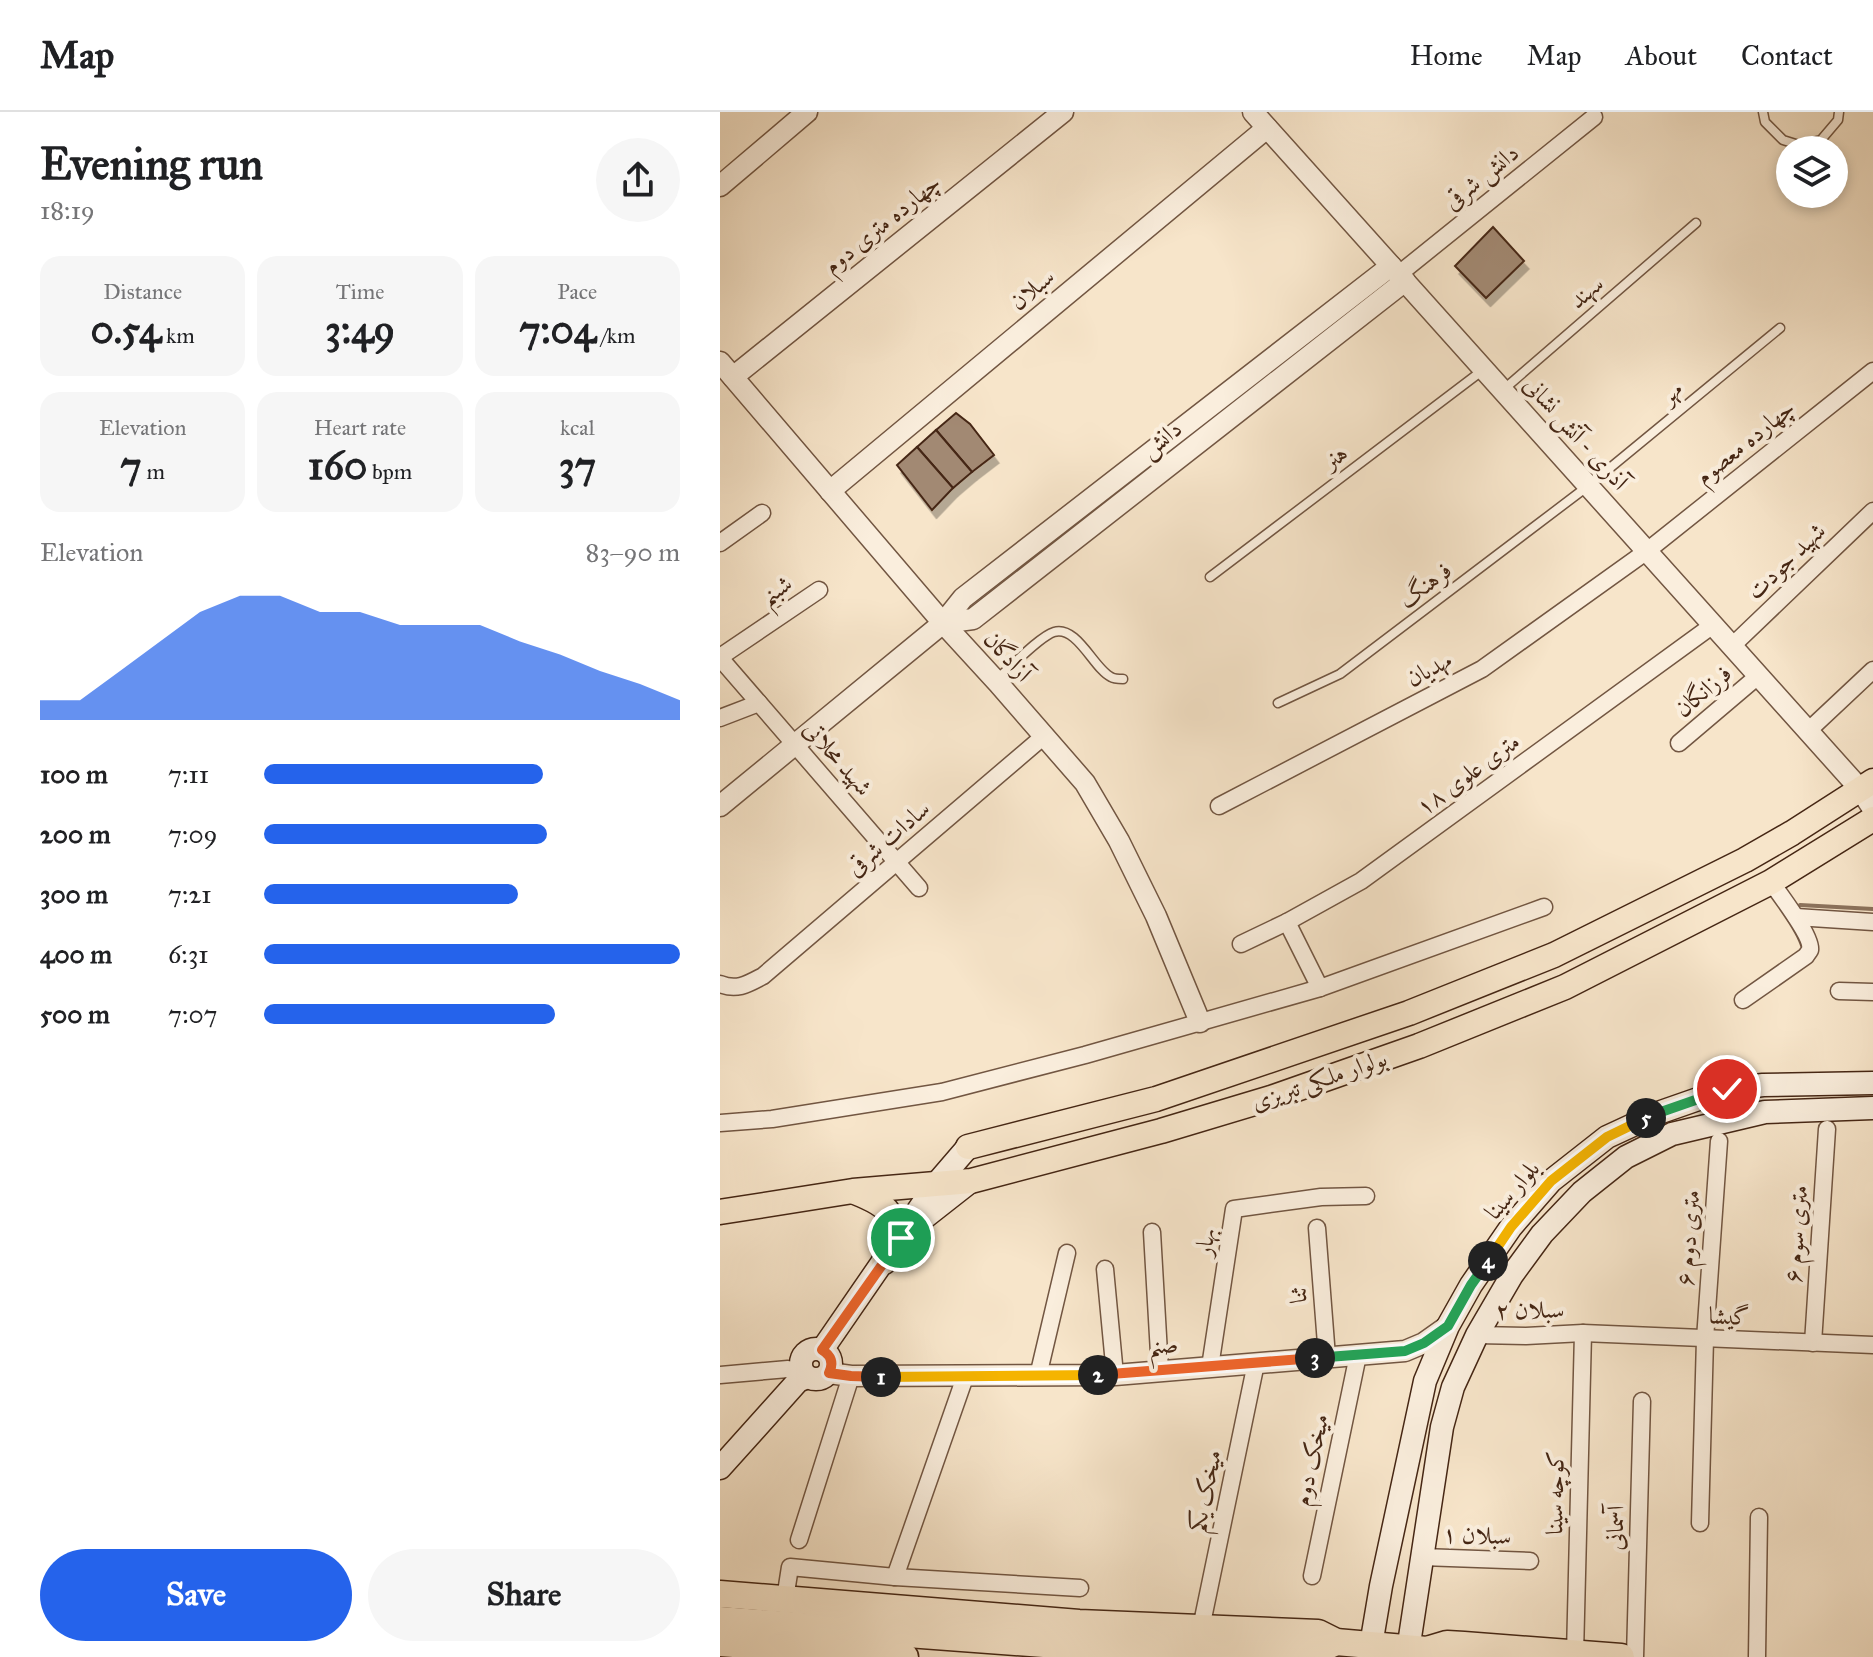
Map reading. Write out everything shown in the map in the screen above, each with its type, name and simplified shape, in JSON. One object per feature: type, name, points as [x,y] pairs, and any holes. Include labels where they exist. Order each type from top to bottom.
[{"type":"highway","points":[[720,1594],[1079,1623],[1318,1633],[1336,1642],[1370,1651],[1421,1653],[1455,1644],[1621,1657]]},
{"type":"highway","points":[[720,1620],[1057,1645],[1262,1654],[1319,1650],[1336,1642]]},
{"type":"highway","points":[[720,1643],[905,1657]]},
{"type":"main road","name":"بولوار ملکی تبریزی","points":[[968,1147],[1156,1099],[1424,1007],[1554,955],[1745,860],[1869,793]]},
{"type":"main road","name":"بولوار ملکی تبریزی","points":[[720,1212],[853,1191],[971,1181],[1161,1131],[1271,1098],[1419,1046],[1565,987],[1771,882],[1873,819]]},
{"type":"main road","name":"بلوار سینا","points":[[1370,1651],[1424,1387],[1448,1326],[1471,1285],[1511,1227],[1551,1181],[1607,1137],[1661,1112],[1727,1089],[1763,1085],[1873,1083]]},
{"type":"main road","points":[[1763,1085],[1765,1112]]},
{"type":"main road","points":[[1421,1653],[1422,1557],[1442,1427],[1453,1387],[1477,1335],[1512,1275],[1542,1234],[1582,1192],[1626,1157],[1672,1134],[1765,1112],[1873,1108]]},
{"type":"main road","points":[[822,1350],[937,1183],[968,1147]]},
{"type":"main road","points":[[901,1238],[971,1181]]},
{"type":"main road","points":[[853,1191],[877,1201],[890,1214],[893,1222],[884,1262]]},
{"type":"main road","points":[[720,1468],[798,1381],[802,1357],[809,1351],[822,1350],[831,1360],[831,1369],[840,1375]]},
{"type":"main road","points":[[799,1369],[816,1380],[840,1375]]},
{"type":"main road","points":[[720,1450],[799,1369]]},
{"type":"street","points":[[720,186],[807,112]]},
{"type":"street","name":"چهارده متری دوم","points":[[726,370],[1063,112]]},
{"type":"street","name":"آذرى - آتش نشانى","points":[[1253,112],[1758,676],[1869,793]]},
{"type":"street","name":"دانش شرقی","points":[[1398,274],[1594,117]]},
{"type":"street","name":"سبلان","points":[[830,491],[1267,128]]},
{"type":"street","name":"دانش","points":[[720,806],[943,623],[963,598],[1398,274]]},
{"type":"street","name":"آزادگان","points":[[726,370],[1085,783],[1119,841],[1156,916],[1200,1022]]},
{"type":"street","name":"چهارده معصوم","points":[[1647,551],[1873,371]]},
{"type":"street","name":"شهید جودت","points":[[1732,646],[1873,511]]},
{"type":"street","points":[[720,543],[762,513]]},
{"type":"street","name":"مهدیان","points":[[1219,806],[1482,669],[1647,551]]},
{"type":"street","name":"شبنم","points":[[720,658],[819,590]]},
{"type":"street","name":"۱۸ متری علوی","points":[[1241,944],[1361,881],[1713,625]]},
{"type":"street","name":"شهید محلاتی","points":[[720,658],[919,888]]},
{"type":"street","points":[[1808,731],[1873,670]]},
{"type":"street","name":"فرزانگان","points":[[1679,743],[1758,676]]},
{"type":"street","points":[[720,718],[759,703]]},
{"type":"street","name":"سادات شرقی","points":[[720,984],[729,988],[741,987],[763,976],[1044,736]]},
{"type":"street","points":[[1743,1000],[1806,956],[1810,950],[1796,917],[1771,882]]},
{"type":"street","points":[[720,1123],[772,1119],[942,1092],[1085,1055],[1320,988],[1544,907]]},
{"type":"street","points":[[1796,917],[1873,922]]},
{"type":"street","points":[[1287,922],[1320,988]]},
{"type":"street","points":[[1839,991],[1873,992]]},
{"type":"street","name":"۶ متری سوم","points":[[1813,1343],[1827,1129]]},
{"type":"street","name":"۶ متری دوم","points":[[1700,1523],[1705,1339],[1719,1141]]},
{"type":"street","name":"بهار","points":[[1210,1367],[1234,1209],[1321,1197],[1366,1196]]},
{"type":"street","name":"ثنا","points":[[1317,1228],[1327,1357]]},
{"type":"street","points":[[1152,1232],[1160,1371]]},
{"type":"street","points":[[1038,1376],[1067,1253]]},
{"type":"street","points":[[1105,1269],[1115,1375]]},
{"type":"street","points":[[1424,1387],[1420,1373],[1405,1351],[1424,1343],[1448,1326]]},
{"type":"street","name":"سبلان ۲","points":[[1477,1335],[1583,1333]]},
{"type":"street","name":"گیشا","points":[[1583,1333],[1873,1345]]},
{"type":"street","name":"کوچه سینا","points":[[1575,1654],[1583,1333]]},
{"type":"street","name":"صنم","points":[[840,1375],[1115,1375],[1405,1351]]},
{"type":"street","name":"میخک دوم","points":[[1312,1576],[1358,1355]]},
{"type":"street","name":"میخک یکم","points":[[1201,1628],[1256,1363]]},
{"type":"street","points":[[720,1375],[799,1369]]},
{"type":"street","points":[[799,1540],[840,1375]]},
{"type":"street","points":[[895,1577],[965,1377]]},
{"type":"street","name":"آسمانی","points":[[1635,1657],[1642,1401]]},
{"type":"street","points":[[1757,1657],[1759,1517]]},
{"type":"street","name":"سبلان ۱","points":[[1422,1557],[1530,1561]]},
{"type":"street","points":[[785,1599],[790,1567],[1080,1588]]},
{"type":"lane","points":[[1763,112],[1765,122],[1783,140],[1799,145],[1821,140],[1838,120],[1839,112]]},
{"type":"lane","name":"سهند","points":[[1503,391],[1696,223]]},
{"type":"lane","name":"مهر","points":[[1588,486],[1780,328]]},
{"type":"lane","name":"هنر","points":[[1210,577],[1484,369]]},
{"type":"lane","name":"فرهنگ","points":[[1278,703],[1340,674],[1588,486]]},
{"type":"lane","points":[[996,681],[1054,632],[1072,636],[1109,677],[1123,679]]},
{"type":"building","points":[[1493,227],[1524,261],[1486,298],[1455,266]]},
{"type":"building","points":[[956,413],[970,424],[994,455],[972,472],[936,430]]},
{"type":"building","points":[[936,430],[972,472],[953,488],[917,447]]},
{"type":"building","points":[[917,447],[953,488],[932,510],[897,465]]},
{"type":"waterway","points":[[1800,905],[1873,909]]},
{"type":"route","points":[[901,1238],[822,1350],[831,1360],[829,1373],[965,1377],[1115,1375],[1405,1351],[1424,1343],[1448,1326],[1471,1285],[1511,1227],[1551,1181],[1607,1137],[1661,1112],[1727,1089]]}]
